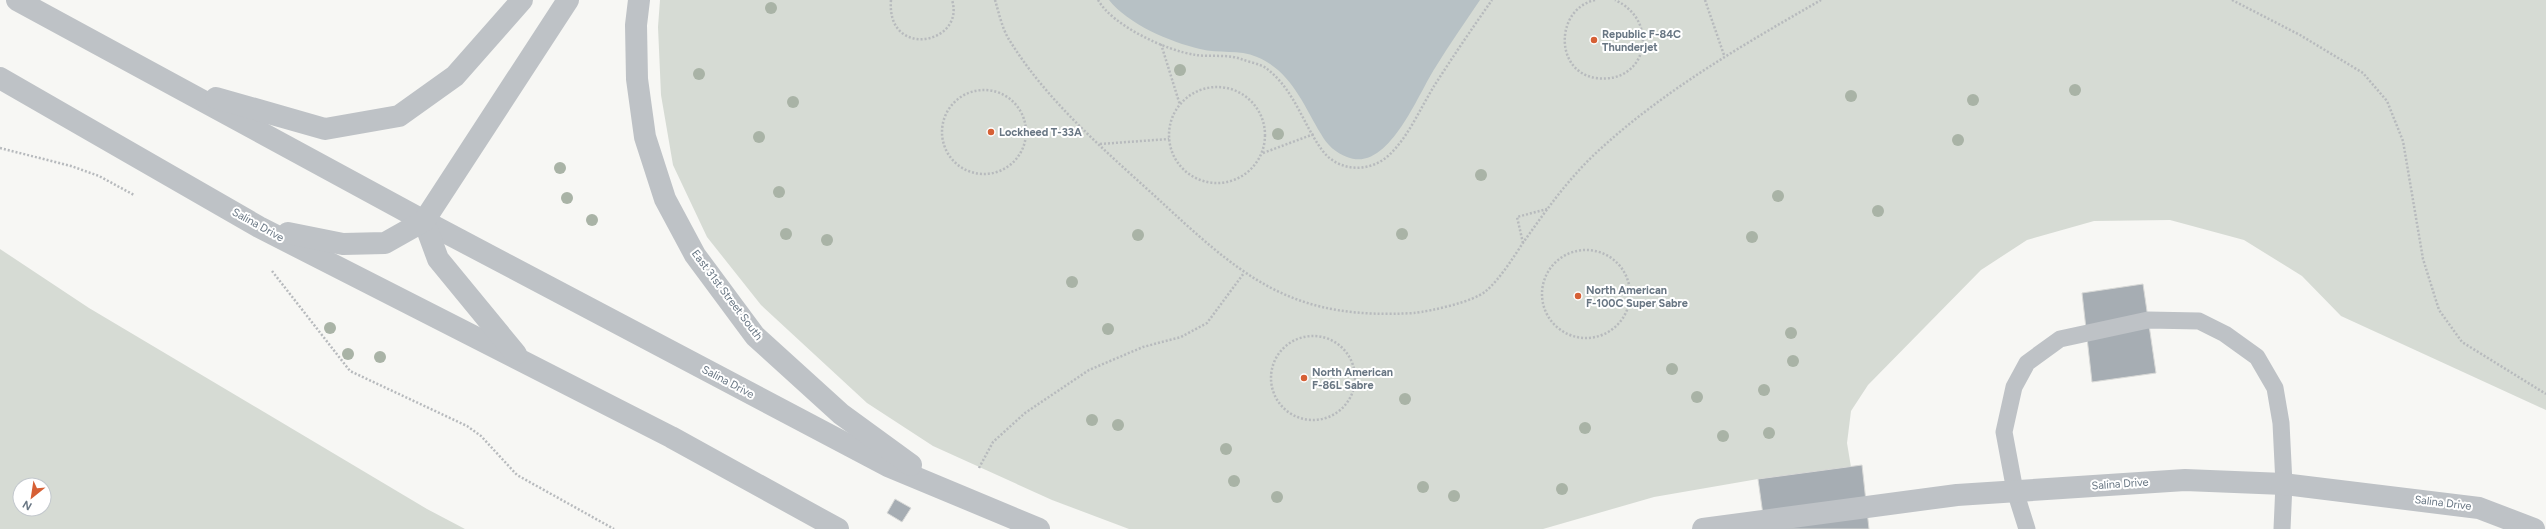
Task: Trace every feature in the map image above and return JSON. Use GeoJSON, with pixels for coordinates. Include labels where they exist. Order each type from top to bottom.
{"type":"FeatureCollection","features":[{"type":"Feature","properties":{"kind":"street","name":"Salina Drive"},"geometry":{"type":"LineString","coordinates":[[17,0],[424,221],[888,466],[1039,529]]}},
{"type":"Feature","properties":{"kind":"street","name":"Salina Drive"},"geometry":{"type":"LineString","coordinates":[[177,87],[325,129],[399,116],[455,76],[522,0]]}},
{"type":"Feature","properties":{"kind":"street"},"geometry":{"type":"LineString","coordinates":[[259,226],[343,244],[385,243],[424,221],[568,0]]}},
{"type":"Feature","properties":{"kind":"street","name":"East 31st Street South"},"geometry":{"type":"LineString","coordinates":[[639,0],[636,25],[637,79],[645,137],[665,199],[695,255],[756,336],[841,414],[954,494]]}},
{"type":"Feature","properties":{"kind":"street","name":"Salina Drive"},"geometry":{"type":"LineString","coordinates":[[0,78],[259,226],[671,437],[838,529]]}},
{"type":"Feature","properties":{"kind":"street","name":"Salina Drive"},"geometry":{"type":"LineString","coordinates":[[424,221],[438,259],[521,361]]}},
{"type":"Feature","properties":{"kind":"street","name":"Salina Drive"},"geometry":{"type":"LineString","coordinates":[[1703,529],[1957,495],[2185,480],[2284,484],[2479,508],[2534,529]]}},
{"type":"Feature","properties":{"kind":"lane"},"geometry":{"type":"LineString","coordinates":[[2027,529],[2015,491],[2004,432],[2014,387],[2027,363],[2060,338],[2148,320],[2199,321],[2225,334],[2257,358],[2275,388],[2281,423],[2284,484],[2282,529]]}},
{"type":"Feature","properties":{"kind":"path"},"geometry":{"type":"LineString","coordinates":[[891,0],[893,21],[899,30],[917,40],[932,38],[944,30],[950,23],[953,13],[952,0]]}},
{"type":"Feature","properties":{"kind":"path"},"geometry":{"type":"LineString","coordinates":[[995,0],[1008,39],[1051,95],[1099,144],[1196,234],[1244,273],[1276,292],[1312,306],[1379,315],[1434,311],[1485,293],[1523,243],[1557,194],[1597,152],[1660,101],[1724,55],[1821,0]]}},
{"type":"Feature","properties":{"kind":"path"},"geometry":{"type":"LineString","coordinates":[[1098,0],[1103,8],[1132,30],[1161,44],[1195,55],[1238,58],[1266,68],[1298,106],[1322,151],[1335,162],[1355,169],[1374,166],[1389,156],[1401,141],[1436,83],[1492,0]]}},
{"type":"Feature","properties":{"kind":"path"},"geometry":{"type":"LineString","coordinates":[[1595,0],[1578,7],[1570,17],[1565,29],[1564,41],[1566,53],[1582,72],[1595,78],[1609,78],[1622,74],[1633,66],[1641,54],[1644,40],[1642,27],[1636,14],[1625,5],[1615,0]]}},
{"type":"Feature","properties":{"kind":"path"},"geometry":{"type":"LineString","coordinates":[[1705,0],[1724,55]]}},
{"type":"Feature","properties":{"kind":"path"},"geometry":{"type":"LineString","coordinates":[[2232,0],[2300,35],[2363,73],[2387,101],[2403,141],[2423,259],[2439,310],[2462,342],[2546,394]]}},
{"type":"Feature","properties":{"kind":"path"},"geometry":{"type":"LineString","coordinates":[[1161,44],[1180,105]]}},
{"type":"Feature","properties":{"kind":"path"},"geometry":{"type":"LineString","coordinates":[[1213,87],[1228,88],[1243,94],[1255,105],[1264,120],[1266,136],[1263,153],[1254,168],[1240,178],[1225,183],[1207,182],[1192,176],[1180,166],[1172,154],[1169,139],[1170,123],[1180,105],[1186,98],[1199,90],[1213,87]]}},
{"type":"Feature","properties":{"kind":"path"},"geometry":{"type":"LineString","coordinates":[[974,90],[989,90],[1003,94],[1022,112],[1026,131],[1022,150],[1014,161],[1004,169],[992,173],[978,174],[966,170],[954,161],[945,149],[942,135],[944,120],[950,106],[961,97],[974,90]]}},
{"type":"Feature","properties":{"kind":"path"},"geometry":{"type":"LineString","coordinates":[[1263,153],[1314,134]]}},
{"type":"Feature","properties":{"kind":"path"},"geometry":{"type":"LineString","coordinates":[[1099,144],[1169,139]]}},
{"type":"Feature","properties":{"kind":"path"},"geometry":{"type":"LineString","coordinates":[[0,148],[71,166],[99,176],[141,199]]}},
{"type":"Feature","properties":{"kind":"path"},"geometry":{"type":"LineString","coordinates":[[1523,243],[1517,217],[1547,209]]}},
{"type":"Feature","properties":{"kind":"path"},"geometry":{"type":"LineString","coordinates":[[1592,250],[1606,255],[1617,264],[1625,275],[1629,288],[1629,302],[1624,315],[1616,326],[1605,334],[1585,338],[1565,333],[1553,324],[1545,311],[1541,296],[1543,281],[1550,267],[1562,257],[1576,251],[1592,250]]}},
{"type":"Feature","properties":{"kind":"path"},"geometry":{"type":"LineString","coordinates":[[268,266],[350,371],[467,426],[481,436],[517,475],[614,529]]}},
{"type":"Feature","properties":{"kind":"path"},"geometry":{"type":"LineString","coordinates":[[954,494],[993,442],[1025,413],[1089,370],[1143,347],[1181,337],[1207,322],[1244,273]]}},
{"type":"Feature","properties":{"kind":"path"},"geometry":{"type":"LineString","coordinates":[[1318,336],[1332,340],[1343,348],[1350,359],[1355,371],[1355,384],[1351,397],[1344,408],[1333,416],[1320,420],[1307,420],[1294,416],[1283,408],[1275,395],[1271,381],[1272,367],[1279,354],[1290,343],[1303,338],[1318,336]]}},
{"type":"Feature","properties":{"kind":"shaded area"},"geometry":{"type":"Polygon","coordinates":[[[660,0],[2546,0],[2546,410],[2341,316],[2302,276],[2244,240],[2170,220],[2094,221],[2027,240],[1981,270],[1868,385],[1851,411],[1847,443],[1851,467],[1758,479],[1654,497],[1543,529],[1129,529],[1052,500],[933,446],[867,403],[761,305],[707,237],[673,165],[661,95],[658,27],[660,0]]]}},
{"type":"Feature","properties":{"kind":"shaded area"},"geometry":{"type":"Polygon","coordinates":[[[1109,0],[1480,0],[1440,59],[1400,129],[1376,154],[1362,159],[1347,157],[1329,145],[1323,138],[1295,90],[1279,71],[1269,63],[1257,57],[1243,53],[1200,49],[1163,37],[1127,17],[1109,0]]]}},
{"type":"Feature","properties":{"kind":"shaded area"},"geometry":{"type":"Polygon","coordinates":[[[0,249],[89,308],[427,509],[465,529],[0,529],[0,249]]]}},
{"type":"Feature","properties":{"kind":"building"},"geometry":{"type":"Polygon","coordinates":[[[2143,284],[2156,373],[2092,382],[2082,293],[2143,284]]]}},
{"type":"Feature","properties":{"kind":"building"},"geometry":{"type":"Polygon","coordinates":[[[1862,465],[1869,529],[1765,529],[1758,479],[1862,465]]]}},
{"type":"Feature","properties":{"kind":"building"},"geometry":{"type":"Polygon","coordinates":[[[895,499],[911,508],[902,522],[887,513],[895,499]]]}},
{"type":"Feature","properties":{"kind":"place","name":"Republic F-84C Thunderjet"},"geometry":{"type":"Point","coordinates":[1594,40]}},
{"type":"Feature","properties":{"kind":"place","name":"Lockheed T-33A"},"geometry":{"type":"Point","coordinates":[991,132]}},
{"type":"Feature","properties":{"kind":"place","name":"North American F-100C Super Sabre"},"geometry":{"type":"Point","coordinates":[1578,296]}},
{"type":"Feature","properties":{"kind":"place","name":"North American F-86L Sabre"},"geometry":{"type":"Point","coordinates":[1304,378]}}]}
